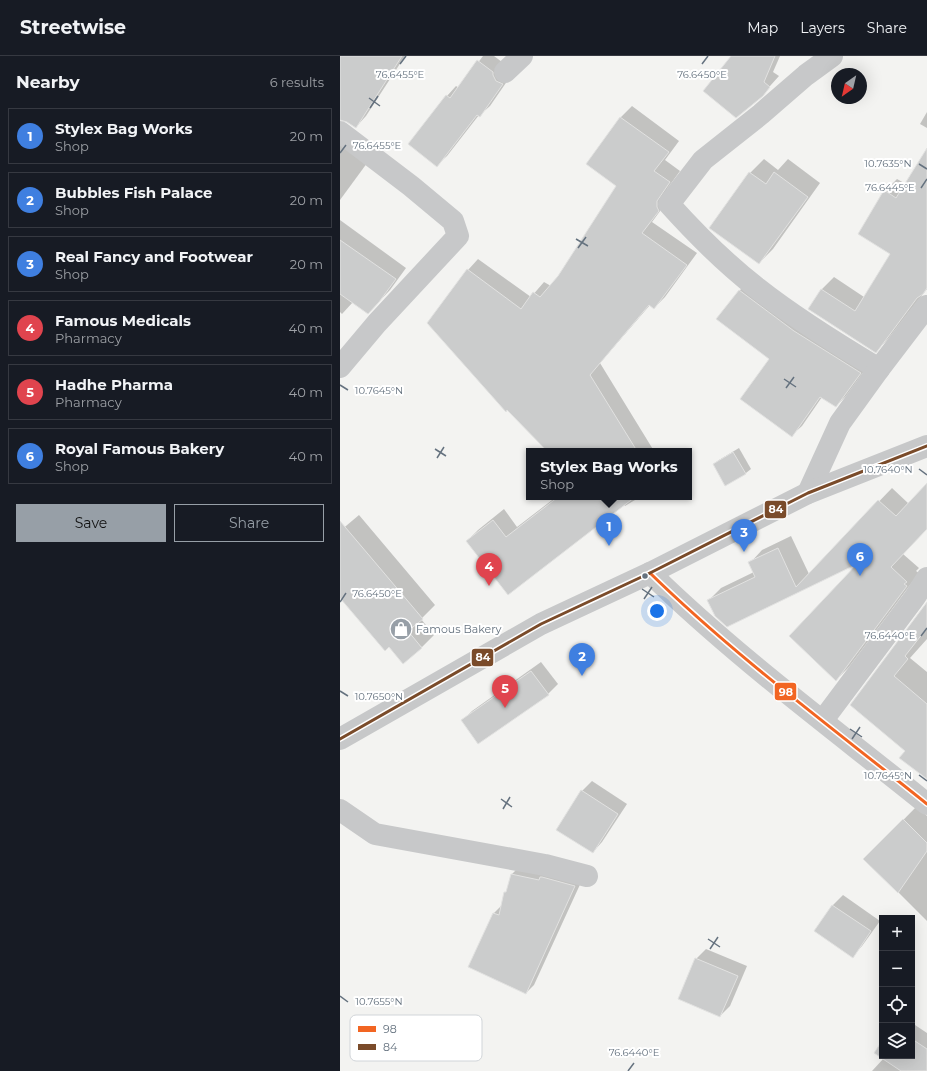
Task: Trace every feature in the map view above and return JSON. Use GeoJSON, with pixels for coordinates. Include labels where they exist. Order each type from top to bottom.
{"type":"FeatureCollection","features":[{"type":"Feature","properties":{"kind":"street"},"geometry":{"type":"LineString","coordinates":[[506,72],[522,56]]}},
{"type":"Feature","properties":{"kind":"street"},"geometry":{"type":"LineString","coordinates":[[832,56],[806,75],[704,160],[668,204],[700,238],[756,288],[833,342],[879,369]]}},
{"type":"Feature","properties":{"kind":"street"},"geometry":{"type":"LineString","coordinates":[[340,132],[411,186],[453,221],[458,236],[377,323],[340,367]]}},
{"type":"Feature","properties":{"kind":"street"},"geometry":{"type":"LineString","coordinates":[[808,493],[840,423],[927,306]]}},
{"type":"Feature","properties":{"kind":"street"},"geometry":{"type":"LineString","coordinates":[[340,739],[541,624],[650,573],[808,493],[927,446]]}},
{"type":"Feature","properties":{"kind":"street"},"geometry":{"type":"LineString","coordinates":[[650,573],[677,599],[760,670],[927,804]]}},
{"type":"Feature","properties":{"kind":"street"},"geometry":{"type":"LineString","coordinates":[[823,720],[915,597],[927,578]]}},
{"type":"Feature","properties":{"kind":"street"},"geometry":{"type":"LineString","coordinates":[[340,810],[375,834],[545,865],[587,876]]}},
{"type":"Feature","properties":{"kind":"building"},"geometry":{"type":"Polygon","coordinates":[[[340,56],[402,56],[356,128],[347,122],[340,120],[340,56]]]}},
{"type":"Feature","properties":{"kind":"building"},"geometry":{"type":"Polygon","coordinates":[[[731,56],[775,56],[764,82],[770,87],[763,96],[736,118],[703,91],[731,56]]]}},
{"type":"Feature","properties":{"kind":"building"},"geometry":{"type":"Polygon","coordinates":[[[477,60],[493,72],[496,81],[503,84],[480,117],[477,115],[437,167],[408,144],[446,95],[450,98],[477,60]]]}},
{"type":"Feature","properties":{"kind":"building"},"geometry":{"type":"Polygon","coordinates":[[[620,117],[669,152],[654,171],[670,182],[657,201],[659,211],[642,233],[687,265],[654,309],[649,305],[590,375],[635,448],[544,448],[507,410],[506,412],[427,323],[467,269],[521,309],[533,292],[540,297],[558,276],[616,186],[586,164],[620,117]]]}},
{"type":"Feature","properties":{"kind":"building"},"geometry":{"type":"Polygon","coordinates":[[[927,148],[927,288],[923,294],[917,298],[876,353],[808,309],[821,289],[855,311],[890,254],[858,234],[884,190],[896,198],[927,148]]]}},
{"type":"Feature","properties":{"kind":"building"},"geometry":{"type":"Polygon","coordinates":[[[749,172],[766,184],[774,172],[808,197],[759,264],[709,228],[749,172]]]}},
{"type":"Feature","properties":{"kind":"building"},"geometry":{"type":"Polygon","coordinates":[[[340,240],[396,279],[368,314],[340,294],[340,240]]]}},
{"type":"Feature","properties":{"kind":"building"},"geometry":{"type":"Polygon","coordinates":[[[739,290],[794,331],[861,373],[836,407],[820,397],[792,437],[740,399],[769,359],[716,319],[739,290]]]}},
{"type":"Feature","properties":{"kind":"building"},"geometry":{"type":"Polygon","coordinates":[[[733,452],[746,474],[725,486],[713,464],[733,452]]]}},
{"type":"Feature","properties":{"kind":"building"},"geometry":{"type":"Polygon","coordinates":[[[927,483],[927,529],[891,567],[907,582],[904,584],[907,586],[836,681],[789,636],[857,564],[727,627],[715,616],[707,600],[755,577],[748,562],[778,548],[796,587],[878,500],[896,516],[927,483]]]}},
{"type":"Feature","properties":{"kind":"building"},"geometry":{"type":"Polygon","coordinates":[[[554,500],[631,500],[508,595],[466,541],[493,520],[506,537],[554,500]]]}},
{"type":"Feature","properties":{"kind":"building"},"geometry":{"type":"Polygon","coordinates":[[[340,521],[423,619],[408,631],[422,648],[403,664],[389,647],[385,651],[340,598],[340,521]]]}},
{"type":"Feature","properties":{"kind":"building"},"geometry":{"type":"Polygon","coordinates":[[[927,602],[927,628],[905,656],[908,659],[894,676],[927,704],[927,779],[899,758],[905,751],[850,705],[927,602]]]}},
{"type":"Feature","properties":{"kind":"building"},"geometry":{"type":"Polygon","coordinates":[[[531,671],[549,695],[478,744],[461,720],[531,671]]]}},
{"type":"Feature","properties":{"kind":"building"},"geometry":{"type":"Polygon","coordinates":[[[581,790],[618,814],[593,853],[556,830],[581,790]]]}},
{"type":"Feature","properties":{"kind":"building"},"geometry":{"type":"Polygon","coordinates":[[[903,819],[927,843],[927,851],[898,893],[863,859],[903,819]]]}},
{"type":"Feature","properties":{"kind":"building"},"geometry":{"type":"Polygon","coordinates":[[[511,874],[539,880],[540,877],[542,877],[575,886],[526,994],[468,967],[493,913],[499,915],[504,892],[506,892],[511,874]]]}},
{"type":"Feature","properties":{"kind":"building"},"geometry":{"type":"Polygon","coordinates":[[[832,905],[871,931],[853,958],[814,931],[832,905]]]}},
{"type":"Feature","properties":{"kind":"building"},"geometry":{"type":"Polygon","coordinates":[[[695,958],[738,976],[720,1017],[678,999],[695,958]]]}},
{"type":"Feature","properties":{"kind":"building"},"geometry":{"type":"Polygon","coordinates":[[[915,1041],[927,1049],[927,1071],[901,1071],[883,1059],[915,1059],[915,1041]]]}},
{"type":"Feature","properties":{"kind":"building"},"geometry":{"type":"Polygon","coordinates":[[[879,1046],[879,1056],[874,1053],[879,1046]]]}},
{"type":"Feature","properties":{"kind":"transit line","name":"84"},"geometry":{"type":"LineString","coordinates":[[340,739],[541,624],[650,573],[808,493],[927,446]]}},
{"type":"Feature","properties":{"kind":"transit line","name":"98"},"geometry":{"type":"LineString","coordinates":[[650,573],[716,634],[927,804]]}},
{"type":"Feature","properties":{"kind":"place","name":"Stylex Bag Works"},"geometry":{"type":"Point","coordinates":[609,546]}},
{"type":"Feature","properties":{"kind":"place","name":"Real Fancy and Footwear"},"geometry":{"type":"Point","coordinates":[744,552]}},
{"type":"Feature","properties":{"kind":"place","name":"Royal Famous Bakery"},"geometry":{"type":"Point","coordinates":[860,576]}},
{"type":"Feature","properties":{"kind":"place","name":"Famous Medicals"},"geometry":{"type":"Point","coordinates":[489,586]}},
{"type":"Feature","properties":{"kind":"place","name":"Famous Bakery"},"geometry":{"type":"Point","coordinates":[401,629]}},
{"type":"Feature","properties":{"kind":"place","name":"Bubbles Fish Palace"},"geometry":{"type":"Point","coordinates":[582,676]}},
{"type":"Feature","properties":{"kind":"place","name":"Hadhe Pharma"},"geometry":{"type":"Point","coordinates":[505,708]}}]}
